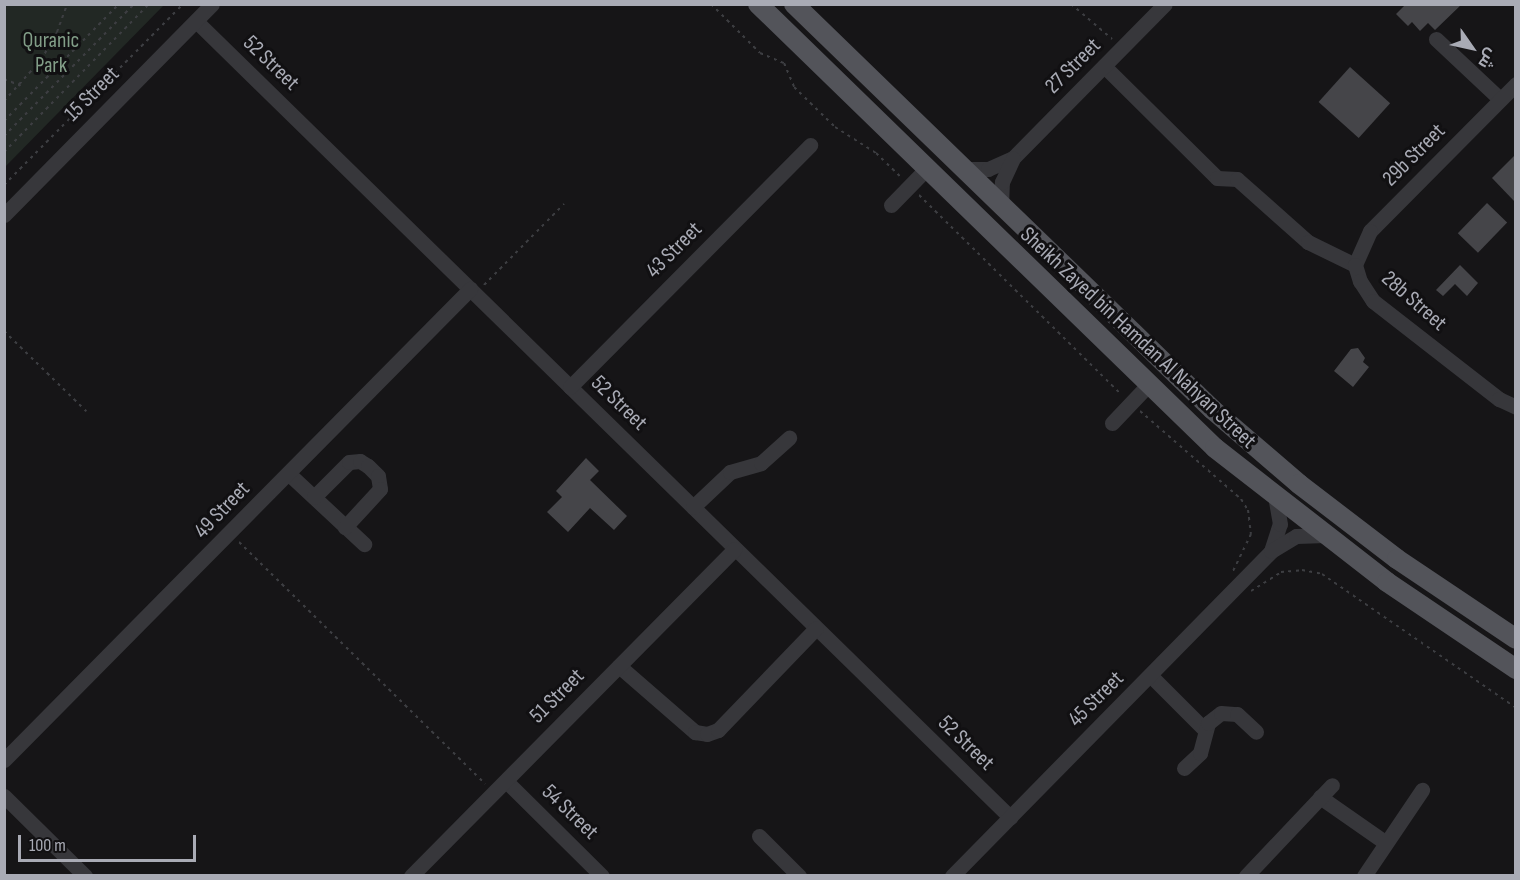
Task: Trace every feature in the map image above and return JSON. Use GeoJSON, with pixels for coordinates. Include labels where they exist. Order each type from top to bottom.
{"type":"FeatureCollection","features":[{"type":"Feature","properties":{"kind":"main road","name":"Sheikh Zayed bin Hamdan Al Nahyan Street"},"geometry":{"type":"LineString","coordinates":[[758,4],[1215,448],[1386,582],[1515,669]]}},
{"type":"Feature","properties":{"kind":"main road","name":"Sheikh Zayed bin Hamdan Al Nahyan Street"},"geometry":{"type":"LineString","coordinates":[[794,4],[1001,208],[1213,410],[1299,484],[1396,559],[1515,639]]}},
{"type":"Feature","properties":{"kind":"main road"},"geometry":{"type":"LineString","coordinates":[[1127,364],[1154,380],[1194,415],[1206,416],[1213,410]]}},
{"type":"Feature","properties":{"kind":"main road"},"geometry":{"type":"LineString","coordinates":[[1215,448],[1219,441],[1230,439],[1299,484]]}},
{"type":"Feature","properties":{"kind":"street","name":"15 Street"},"geometry":{"type":"LineString","coordinates":[[4,215],[212,4]]}},
{"type":"Feature","properties":{"kind":"street","name":"27 Street"},"geometry":{"type":"LineString","coordinates":[[962,169],[988,169],[1012,158],[1165,4]]}},
{"type":"Feature","properties":{"kind":"street","name":"52 Street"},"geometry":{"type":"LineString","coordinates":[[196,21],[1010,817]]}},
{"type":"Feature","properties":{"kind":"street"},"geometry":{"type":"LineString","coordinates":[[1436,39],[1500,99]]}},
{"type":"Feature","properties":{"kind":"street","name":"28b Street"},"geometry":{"type":"LineString","coordinates":[[1104,66],[1217,178],[1237,179],[1313,246],[1355,265],[1364,289],[1374,301],[1499,399],[1515,407]]}},
{"type":"Feature","properties":{"kind":"street","name":"29b Street"},"geometry":{"type":"LineString","coordinates":[[1355,265],[1370,231],[1515,84]]}},
{"type":"Feature","properties":{"kind":"street","name":"43 Street"},"geometry":{"type":"LineString","coordinates":[[570,387],[810,145]]}},
{"type":"Feature","properties":{"kind":"street","name":"27 Street"},"geometry":{"type":"LineString","coordinates":[[1001,208],[1002,182],[1012,158]]}},
{"type":"Feature","properties":{"kind":"street"},"geometry":{"type":"LineString","coordinates":[[891,205],[926,169]]}},
{"type":"Feature","properties":{"kind":"street","name":"49 Street"},"geometry":{"type":"LineString","coordinates":[[4,760],[472,291]]}},
{"type":"Feature","properties":{"kind":"street"},"geometry":{"type":"LineString","coordinates":[[1112,423],[1148,385]]}},
{"type":"Feature","properties":{"kind":"street"},"geometry":{"type":"LineString","coordinates":[[693,507],[730,472],[761,463],[789,438]]}},
{"type":"Feature","properties":{"kind":"street"},"geometry":{"type":"LineString","coordinates":[[314,497],[349,462],[360,461],[368,466],[380,480],[380,489],[345,526]]}},
{"type":"Feature","properties":{"kind":"street"},"geometry":{"type":"LineString","coordinates":[[289,474],[364,544]]}},
{"type":"Feature","properties":{"kind":"street","name":"45 Street"},"geometry":{"type":"LineString","coordinates":[[1271,551],[1280,524],[1275,495]]}},
{"type":"Feature","properties":{"kind":"street","name":"45 Street"},"geometry":{"type":"LineString","coordinates":[[952,876],[1151,676],[1271,551],[1296,536],[1326,535]]}},
{"type":"Feature","properties":{"kind":"street","name":"51 Street"},"geometry":{"type":"LineString","coordinates":[[411,876],[735,549]]}},
{"type":"Feature","properties":{"kind":"street"},"geometry":{"type":"LineString","coordinates":[[619,666],[695,732],[707,734],[718,730],[816,628]]}},
{"type":"Feature","properties":{"kind":"street"},"geometry":{"type":"LineString","coordinates":[[1151,676],[1204,730]]}},
{"type":"Feature","properties":{"kind":"street"},"geometry":{"type":"LineString","coordinates":[[1184,768],[1200,753],[1204,730],[1214,717],[1229,712],[1244,718],[1256,732]]}},
{"type":"Feature","properties":{"kind":"street","name":"54 Street"},"geometry":{"type":"LineString","coordinates":[[506,780],[602,876]]}},
{"type":"Feature","properties":{"kind":"street"},"geometry":{"type":"LineString","coordinates":[[1246,876],[1332,785]]}},
{"type":"Feature","properties":{"kind":"street"},"geometry":{"type":"LineString","coordinates":[[1364,876],[1422,790]]}},
{"type":"Feature","properties":{"kind":"street"},"geometry":{"type":"LineString","coordinates":[[4,796],[85,876]]}},
{"type":"Feature","properties":{"kind":"street"},"geometry":{"type":"LineString","coordinates":[[1320,797],[1386,843]]}},
{"type":"Feature","properties":{"kind":"street"},"geometry":{"type":"LineString","coordinates":[[759,836],[799,876]]}},
{"type":"Feature","properties":{"kind":"path"},"geometry":{"type":"LineString","coordinates":[[4,101],[21,86],[50,47],[67,4]]}},
{"type":"Feature","properties":{"kind":"path"},"geometry":{"type":"LineString","coordinates":[[4,121],[119,4]]}},
{"type":"Feature","properties":{"kind":"path"},"geometry":{"type":"LineString","coordinates":[[4,136],[134,4]]}},
{"type":"Feature","properties":{"kind":"path"},"geometry":{"type":"LineString","coordinates":[[4,152],[149,4]]}},
{"type":"Feature","properties":{"kind":"path"},"geometry":{"type":"LineString","coordinates":[[4,185],[183,4]]}},
{"type":"Feature","properties":{"kind":"path"},"geometry":{"type":"LineString","coordinates":[[711,4],[760,53],[784,63],[794,87],[835,127],[876,153],[1131,403],[1237,495],[1248,510],[1251,534],[1233,572],[1239,584],[1249,591],[1292,570],[1322,574],[1515,708]]}},
{"type":"Feature","properties":{"kind":"path"},"geometry":{"type":"LineString","coordinates":[[1071,4],[1101,32],[1126,44]]}},
{"type":"Feature","properties":{"kind":"path"},"geometry":{"type":"LineString","coordinates":[[4,79],[21,86]]}},
{"type":"Feature","properties":{"kind":"path"},"geometry":{"type":"LineString","coordinates":[[472,291],[564,204]]}},
{"type":"Feature","properties":{"kind":"path"},"geometry":{"type":"LineString","coordinates":[[4,331],[86,411]]}},
{"type":"Feature","properties":{"kind":"path"},"geometry":{"type":"LineString","coordinates":[[231,534],[494,792]]}},
{"type":"Feature","properties":{"kind":"green space","name":"Quranic Park"},"geometry":{"type":"Polygon","coordinates":[[[4,5],[164,5],[5,167],[4,5]]]}},
{"type":"Feature","properties":{"kind":"building"},"geometry":{"type":"Polygon","coordinates":[[[1406,4],[1462,4],[1435,30],[1428,23],[1420,31],[1412,22],[1408,26],[1396,14],[1406,4]]]}},
{"type":"Feature","properties":{"kind":"building"},"geometry":{"type":"Polygon","coordinates":[[[1350,67],[1390,103],[1359,138],[1319,102],[1350,67]]]}},
{"type":"Feature","properties":{"kind":"building"},"geometry":{"type":"Polygon","coordinates":[[[1515,155],[1515,202],[1492,178],[1515,155]]]}},
{"type":"Feature","properties":{"kind":"building"},"geometry":{"type":"Polygon","coordinates":[[[1487,203],[1507,222],[1478,253],[1458,233],[1487,203]]]}},
{"type":"Feature","properties":{"kind":"building"},"geometry":{"type":"Polygon","coordinates":[[[1460,265],[1478,283],[1467,296],[1455,284],[1443,296],[1436,290],[1460,265]]]}},
{"type":"Feature","properties":{"kind":"building"},"geometry":{"type":"Polygon","coordinates":[[[1358,348],[1365,358],[1363,362],[1369,367],[1353,387],[1334,371],[1351,349],[1358,348]]]}},
{"type":"Feature","properties":{"kind":"building"},"geometry":{"type":"Polygon","coordinates":[[[586,458],[599,471],[590,480],[627,516],[614,530],[590,508],[568,532],[547,512],[562,497],[556,491],[586,458]]]}}]}
